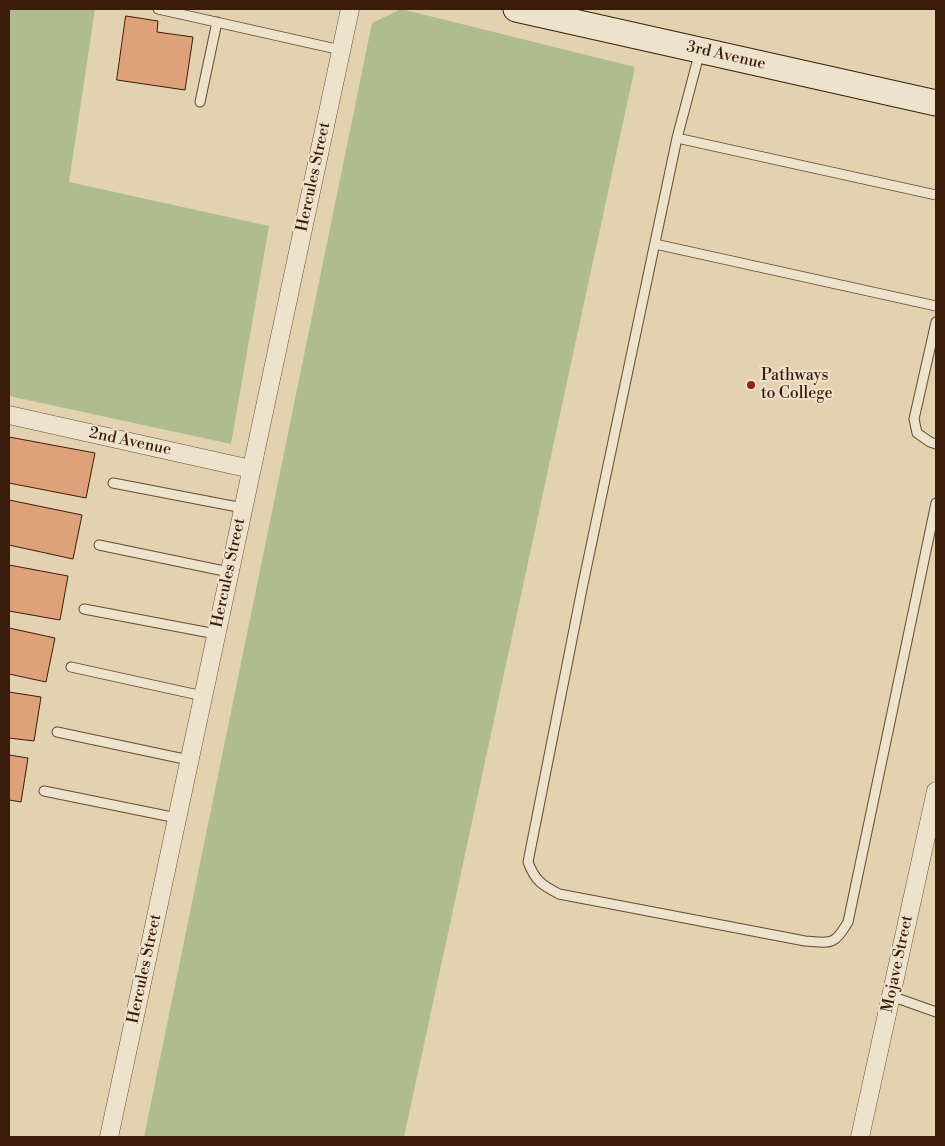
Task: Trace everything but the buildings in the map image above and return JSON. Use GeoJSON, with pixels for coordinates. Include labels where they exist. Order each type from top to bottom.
{"type":"FeatureCollection","features":[{"type":"Feature","properties":{"kind":"street","name":"Hercules Street"},"geometry":{"type":"LineString","coordinates":[[109,1137],[350,9]]}},
{"type":"Feature","properties":{"kind":"street","name":"3rd Avenue"},"geometry":{"type":"LineString","coordinates":[[516,9],[936,103]]}},
{"type":"Feature","properties":{"kind":"street","name":"2nd Avenue"},"geometry":{"type":"LineString","coordinates":[[9,416],[251,469]]}},
{"type":"Feature","properties":{"kind":"street","name":"Mojave Street"},"geometry":{"type":"LineString","coordinates":[[860,1137],[936,791]]}},
{"type":"Feature","properties":{"kind":"lane"},"geometry":{"type":"LineString","coordinates":[[158,9],[341,50]]}},
{"type":"Feature","properties":{"kind":"lane"},"geometry":{"type":"LineString","coordinates":[[200,102],[217,22]]}},
{"type":"Feature","properties":{"kind":"lane"},"geometry":{"type":"LineString","coordinates":[[700,50],[677,138],[583,584],[528,862],[533,876],[543,885],[559,894],[805,942],[828,943],[839,937],[848,922],[936,503]]}},
{"type":"Feature","properties":{"kind":"lane"},"geometry":{"type":"LineString","coordinates":[[677,138],[936,195]]}},
{"type":"Feature","properties":{"kind":"lane"},"geometry":{"type":"LineString","coordinates":[[655,244],[936,306]]}},
{"type":"Feature","properties":{"kind":"lane"},"geometry":{"type":"LineString","coordinates":[[936,322],[914,419],[917,433],[936,444]]}},
{"type":"Feature","properties":{"kind":"lane"},"geometry":{"type":"LineString","coordinates":[[112,483],[243,508]]}},
{"type":"Feature","properties":{"kind":"lane"},"geometry":{"type":"LineString","coordinates":[[99,546],[229,572]]}},
{"type":"Feature","properties":{"kind":"lane"},"geometry":{"type":"LineString","coordinates":[[84,608],[216,634]]}},
{"type":"Feature","properties":{"kind":"lane"},"geometry":{"type":"LineString","coordinates":[[71,667],[203,696]]}},
{"type":"Feature","properties":{"kind":"lane"},"geometry":{"type":"LineString","coordinates":[[57,732],[189,760]]}},
{"type":"Feature","properties":{"kind":"lane"},"geometry":{"type":"LineString","coordinates":[[44,791],[177,818]]}},
{"type":"Feature","properties":{"kind":"lane"},"geometry":{"type":"LineString","coordinates":[[891,996],[936,1012]]}},
{"type":"Feature","properties":{"kind":"green space"},"geometry":{"type":"Polygon","coordinates":[[[9,9],[95,9],[69,182],[269,226],[231,444],[9,396],[9,9]]]}},
{"type":"Feature","properties":{"kind":"green space"},"geometry":{"type":"Polygon","coordinates":[[[401,9],[635,67],[404,1137],[144,1137],[372,23],[401,9]]]}},
{"type":"Feature","properties":{"kind":"place","name":"Pathways to College"},"geometry":{"type":"Point","coordinates":[751,385]}}]}
